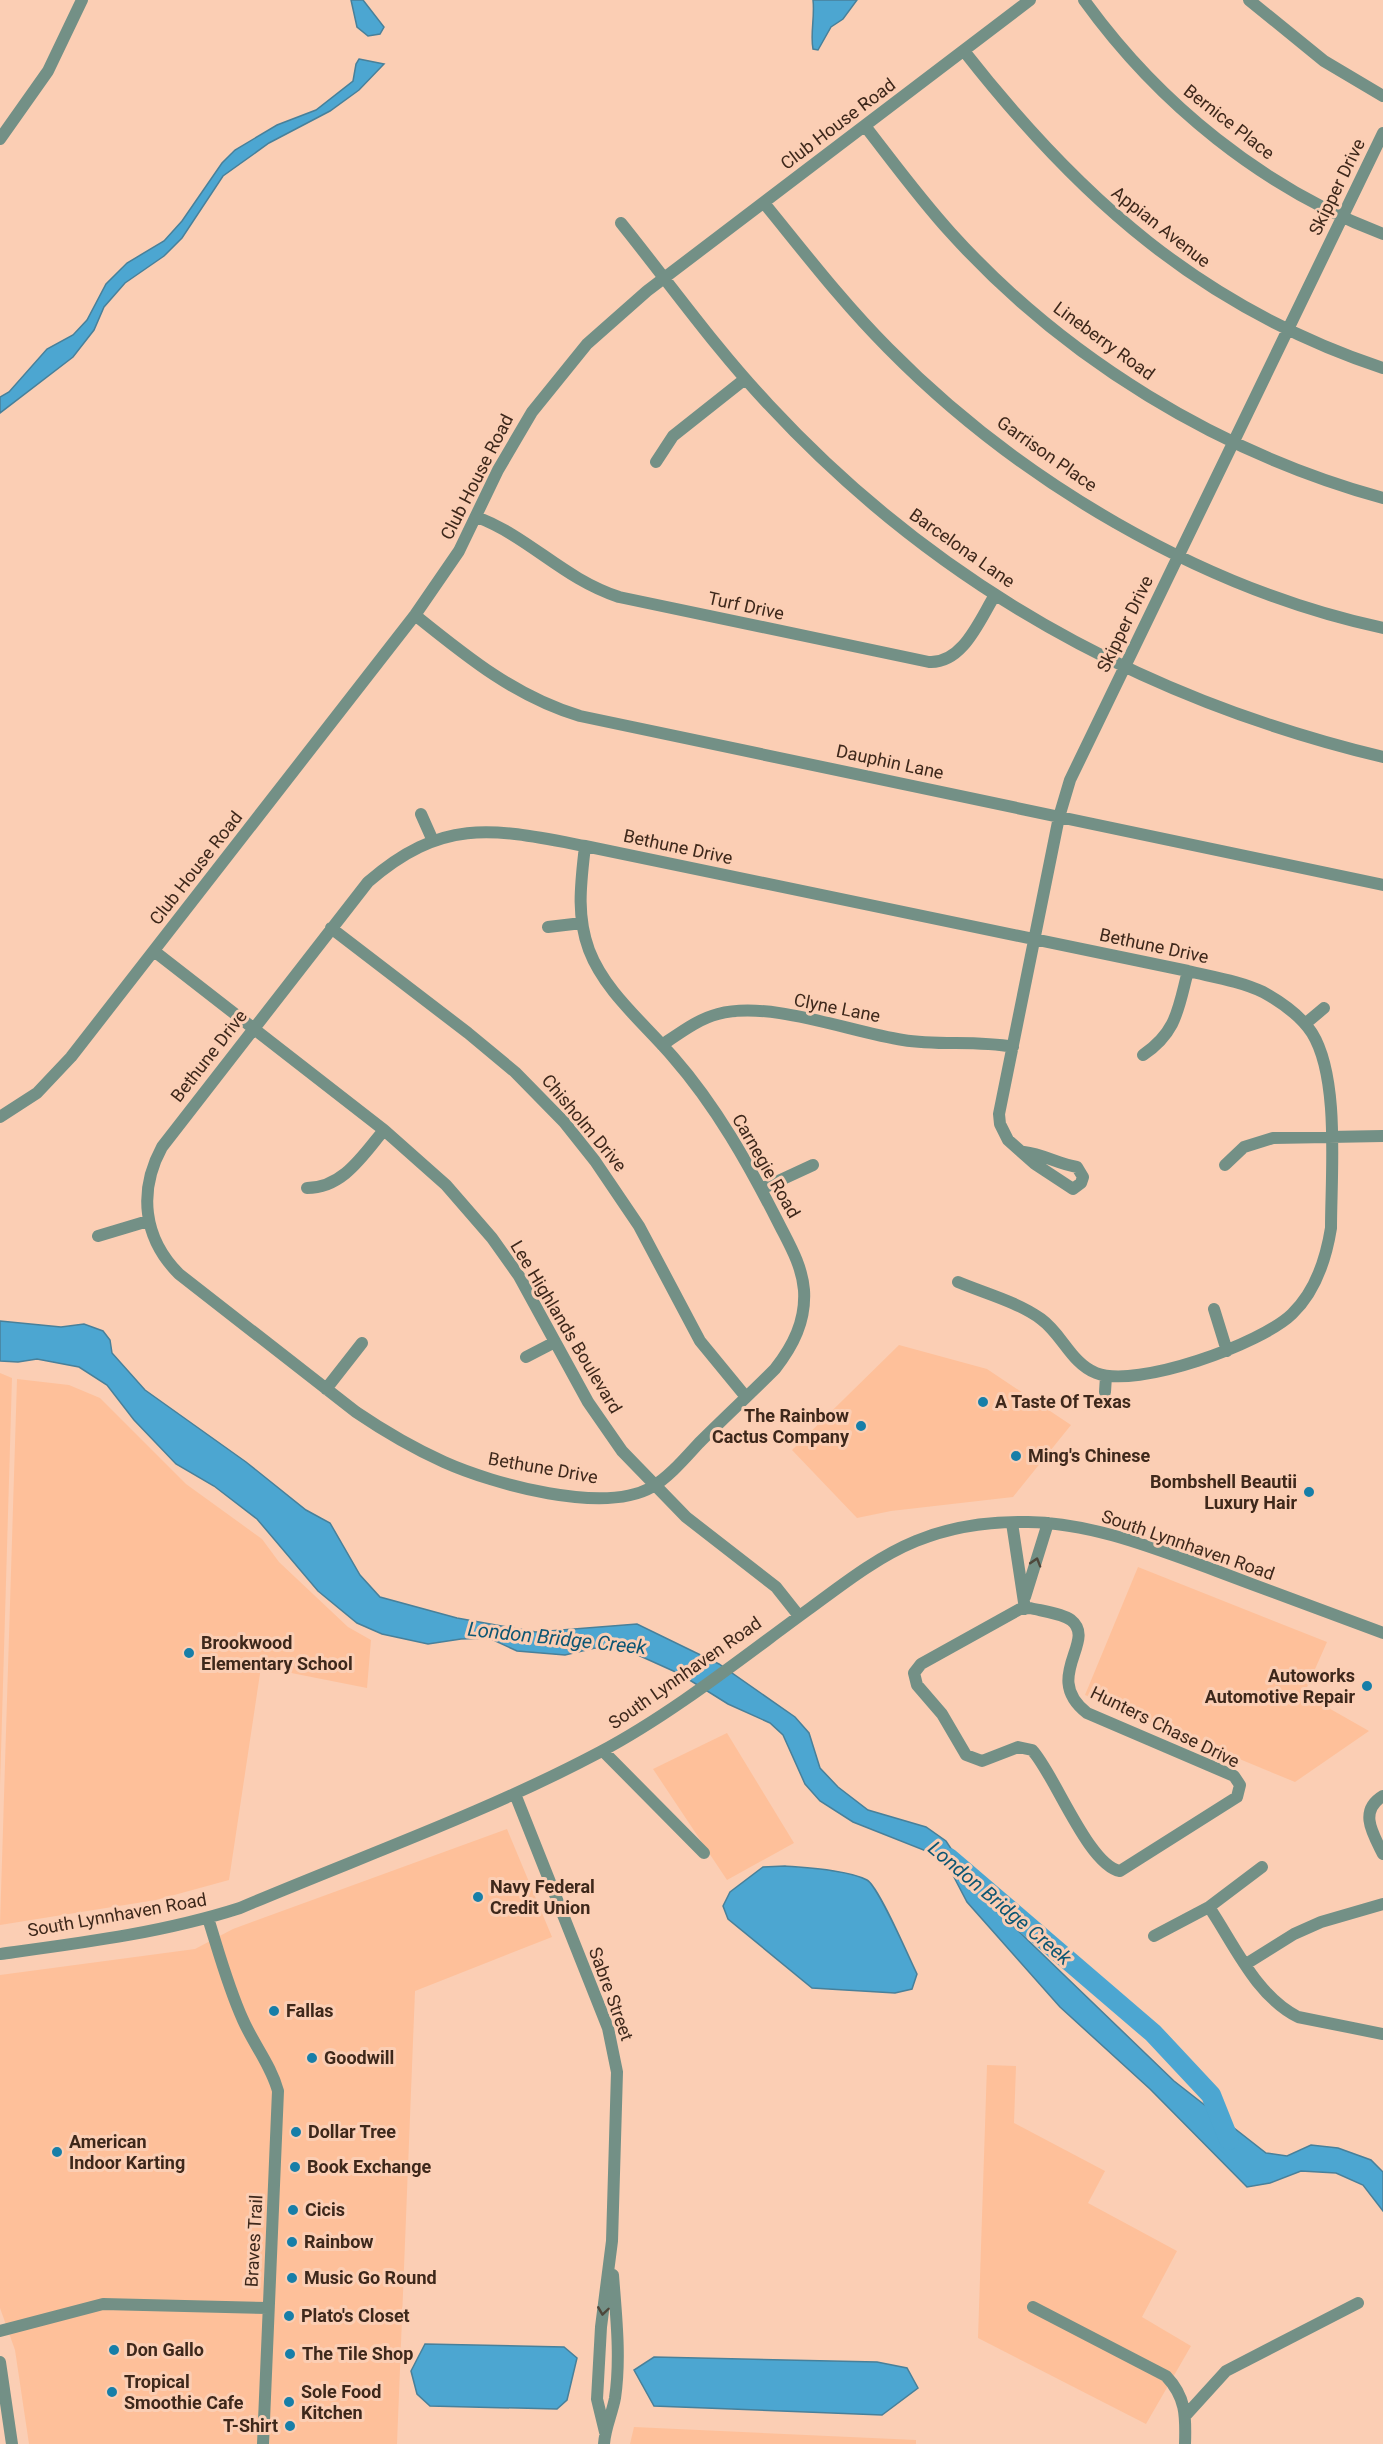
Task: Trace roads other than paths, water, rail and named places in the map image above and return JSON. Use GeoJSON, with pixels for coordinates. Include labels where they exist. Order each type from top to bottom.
{"type":"FeatureCollection","features":[{"type":"Feature","properties":{"kind":"street"},"geometry":{"type":"LineString","coordinates":[[0,139],[48,71],[82,0]]}},
{"type":"Feature","properties":{"kind":"street","name":"Club House Road"},"geometry":{"type":"LineString","coordinates":[[0,1117],[37,1093],[71,1058],[415,615],[448,570],[477,518],[514,440],[564,369],[606,325],[665,277],[1030,0]]}},
{"type":"Feature","properties":{"kind":"street","name":"Bernice Place"},"geometry":{"type":"LineString","coordinates":[[1084,0],[1134,63],[1195,121],[1271,178],[1342,216],[1383,234]]}},
{"type":"Feature","properties":{"kind":"street"},"geometry":{"type":"LineString","coordinates":[[1249,0],[1324,61],[1383,96]]}},
{"type":"Feature","properties":{"kind":"street","name":"Appian Avenue"},"geometry":{"type":"LineString","coordinates":[[964,51],[1038,141],[1110,212],[1185,271],[1288,330],[1383,368]]}},
{"type":"Feature","properties":{"kind":"street","name":"Lineberry Road"},"geometry":{"type":"LineString","coordinates":[[865,126],[950,232],[1032,311],[1122,379],[1233,443],[1327,481],[1383,498]]}},
{"type":"Feature","properties":{"kind":"street","name":"Skipper Drive"},"geometry":{"type":"LineString","coordinates":[[1024,1152],[1008,1140],[1000,1124],[999,1114],[1036,940],[1059,817],[1070,780],[1383,133]]}},
{"type":"Feature","properties":{"kind":"street","name":"Garrison Place"},"geometry":{"type":"LineString","coordinates":[[764,203],[845,303],[888,348],[958,412],[1050,482],[1179,555],[1315,610],[1383,628]]}},
{"type":"Feature","properties":{"kind":"street","name":"Barcelona Lane"},"geometry":{"type":"LineString","coordinates":[[621,223],[745,379],[803,440],[907,533],[995,595],[1092,652],[1221,709],[1285,732],[1383,757]]}},
{"type":"Feature","properties":{"kind":"street"},"geometry":{"type":"LineString","coordinates":[[656,462],[673,436],[745,379]]}},
{"type":"Feature","properties":{"kind":"street","name":"Turf Drive"},"geometry":{"type":"LineString","coordinates":[[477,518],[524,542],[579,582],[619,597],[929,662],[944,661],[959,651],[995,595]]}},
{"type":"Feature","properties":{"kind":"street","name":"Dauphin Lane"},"geometry":{"type":"LineString","coordinates":[[415,615],[502,682],[561,710],[1383,885]]}},
{"type":"Feature","properties":{"kind":"street"},"geometry":{"type":"LineString","coordinates":[[421,814],[433,841]]}},
{"type":"Feature","properties":{"kind":"street","name":"Bethune Drive"},"geometry":{"type":"LineString","coordinates":[[653,1486],[626,1496],[574,1496],[524,1487],[474,1474],[400,1440],[326,1389],[179,1274],[158,1249],[148,1221],[149,1176],[162,1147],[355,896],[382,870],[433,841],[467,832],[488,830],[585,846],[1188,971],[1245,985],[1262,992],[1305,1024],[1320,1051],[1325,1069],[1330,1137],[1331,1228],[1323,1265],[1315,1283],[1292,1314],[1270,1330],[1227,1351],[1151,1373],[1125,1377],[1106,1376]]}},
{"type":"Feature","properties":{"kind":"street","name":"Carnegie Road"},"geometry":{"type":"LineString","coordinates":[[585,846],[580,890],[582,923],[589,949],[608,983],[710,1105],[761,1189],[796,1258],[801,1274],[804,1306],[801,1323],[789,1351],[746,1397],[653,1486]]}},
{"type":"Feature","properties":{"kind":"street"},"geometry":{"type":"LineString","coordinates":[[548,927],[582,923]]}},
{"type":"Feature","properties":{"kind":"street","name":"Chisholm Drive"},"geometry":{"type":"LineString","coordinates":[[331,928],[515,1072],[564,1122],[595,1161],[639,1226],[700,1341],[746,1397]]}},
{"type":"Feature","properties":{"kind":"street","name":"Lee Highlands Boulevard"},"geometry":{"type":"LineString","coordinates":[[154,951],[384,1130],[446,1185],[492,1238],[519,1276],[602,1424],[653,1486],[711,1538],[776,1587],[799,1616]]}},
{"type":"Feature","properties":{"kind":"street"},"geometry":{"type":"LineString","coordinates":[[1143,1054],[1159,1044],[1175,1022],[1188,971]]}},
{"type":"Feature","properties":{"kind":"street"},"geometry":{"type":"LineString","coordinates":[[1305,1024],[1324,1008]]}},
{"type":"Feature","properties":{"kind":"street","name":"Clyne Lane"},"geometry":{"type":"LineString","coordinates":[[662,1045],[701,1020],[718,1014],[750,1010],[902,1040],[977,1042],[1012,1047]]}},
{"type":"Feature","properties":{"kind":"street"},"geometry":{"type":"LineString","coordinates":[[307,1188],[327,1185],[343,1176],[384,1130]]}},
{"type":"Feature","properties":{"kind":"street"},"geometry":{"type":"LineString","coordinates":[[1225,1165],[1244,1147],[1273,1138],[1383,1136]]}},
{"type":"Feature","properties":{"kind":"street"},"geometry":{"type":"LineString","coordinates":[[761,1189],[813,1165]]}},
{"type":"Feature","properties":{"kind":"street"},"geometry":{"type":"LineString","coordinates":[[98,1236],[148,1221]]}},
{"type":"Feature","properties":{"kind":"street"},"geometry":{"type":"LineString","coordinates":[[957,1282],[1042,1319],[1083,1365],[1106,1376],[1105,1392]]}},
{"type":"Feature","properties":{"kind":"street"},"geometry":{"type":"LineString","coordinates":[[1214,1309],[1227,1351]]}},
{"type":"Feature","properties":{"kind":"street"},"geometry":{"type":"LineString","coordinates":[[526,1357],[555,1342]]}},
{"type":"Feature","properties":{"kind":"street"},"geometry":{"type":"LineString","coordinates":[[326,1389],[362,1343]]}},
{"type":"Feature","properties":{"kind":"street"},"geometry":{"type":"LineString","coordinates":[[1012,1522],[1025,1605]]}},
{"type":"Feature","properties":{"kind":"street","name":"South Lynnhaven Road"},"geometry":{"type":"LineString","coordinates":[[0,1954],[126,1936],[208,1918],[240,1908],[515,1794],[603,1751],[693,1693],[857,1574],[916,1541],[966,1527],[1012,1522],[1048,1523],[1116,1537],[1383,1633]]}},
{"type":"Feature","properties":{"kind":"street"},"geometry":{"type":"LineString","coordinates":[[1025,1605],[1048,1523]]}},
{"type":"Feature","properties":{"kind":"street","name":"Hunters Chase Drive"},"geometry":{"type":"LineString","coordinates":[[1025,1605],[1067,1618],[1077,1626],[1079,1640],[1066,1680],[1073,1699],[1079,1707],[1087,1713],[1234,1776],[1240,1785],[1237,1797],[1120,1871],[1107,1863],[1071,1817],[1032,1750],[1018,1747],[981,1761],[966,1755],[942,1714],[916,1685],[914,1673],[921,1664],[1025,1605]]}},
{"type":"Feature","properties":{"kind":"street"},"geometry":{"type":"LineString","coordinates":[[603,1751],[704,1853]]}},
{"type":"Feature","properties":{"kind":"street","name":"Sabre Street"},"geometry":{"type":"LineString","coordinates":[[515,1794],[613,2047],[619,2096],[612,2253],[601,2327],[597,2399],[604,2438]]}},
{"type":"Feature","properties":{"kind":"street"},"geometry":{"type":"LineString","coordinates":[[1383,1796],[1373,1805],[1368,1822],[1383,1854]]}},
{"type":"Feature","properties":{"kind":"street"},"geometry":{"type":"LineString","coordinates":[[1154,1936],[1209,1906],[1262,1867]]}},
{"type":"Feature","properties":{"kind":"street"},"geometry":{"type":"LineString","coordinates":[[1246,1964],[1294,1934],[1321,1922],[1383,1904]]}},
{"type":"Feature","properties":{"kind":"street"},"geometry":{"type":"LineString","coordinates":[[1209,1906],[1265,1992],[1285,2011],[1298,2017],[1383,2034]]}},
{"type":"Feature","properties":{"kind":"street","name":"Braves Trail"},"geometry":{"type":"LineString","coordinates":[[0,2331],[103,2304],[268,2308],[278,2091],[269,2066],[244,2023],[232,1994],[208,1918]]}},
{"type":"Feature","properties":{"kind":"street","name":"Sabre Street"},"geometry":{"type":"LineString","coordinates":[[604,2438],[615,2398],[617,2326],[612,2253]]}},
{"type":"Feature","properties":{"kind":"street"},"geometry":{"type":"LineString","coordinates":[[1186,2415],[1226,2371],[1358,2303]]}},
{"type":"Feature","properties":{"kind":"street"},"geometry":{"type":"LineString","coordinates":[[1033,2307],[1166,2376],[1180,2394],[1186,2415],[1185,2444]]}},
{"type":"Feature","properties":{"kind":"street"},"geometry":{"type":"LineString","coordinates":[[262,2444],[268,2308]]}},
{"type":"Feature","properties":{"kind":"street"},"geometry":{"type":"LineString","coordinates":[[0,2362],[12,2444]]}},
{"type":"Feature","properties":{"kind":"water"},"geometry":{"type":"Polygon","coordinates":[[[351,0],[363,0],[384,27],[380,34],[368,36],[357,27],[351,0]]]}},
{"type":"Feature","properties":{"kind":"water"},"geometry":{"type":"Polygon","coordinates":[[[813,0],[857,0],[843,19],[831,27],[818,50],[813,49],[812,43],[813,0]]]}},
{"type":"Feature","properties":{"kind":"water"},"geometry":{"type":"Polygon","coordinates":[[[359,59],[384,64],[359,90],[330,111],[269,143],[223,176],[182,238],[164,256],[125,283],[104,307],[94,330],[73,357],[0,413],[0,397],[9,392],[47,349],[73,335],[87,320],[106,284],[127,263],[164,241],[182,221],[222,163],[235,150],[277,125],[316,110],[353,81],[359,59]]]}},
{"type":"Feature","properties":{"kind":"water"},"geometry":{"type":"Polygon","coordinates":[[[0,1321],[61,1327],[84,1324],[103,1331],[110,1340],[112,1353],[145,1390],[246,1462],[306,1510],[330,1523],[360,1575],[380,1597],[457,1618],[536,1632],[637,1624],[719,1664],[795,1717],[809,1733],[820,1768],[838,1787],[868,1810],[926,1827],[946,1841],[983,1897],[1174,2081],[1266,2153],[1287,2156],[1311,2145],[1338,2148],[1371,2160],[1383,2172],[1383,2211],[1363,2185],[1336,2173],[1301,2171],[1270,2183],[1247,2187],[1150,2089],[1060,2007],[967,1902],[944,1858],[853,1822],[820,1801],[805,1784],[783,1735],[770,1723],[728,1704],[680,1674],[629,1651],[595,1648],[565,1655],[517,1651],[489,1638],[428,1644],[382,1634],[357,1623],[318,1591],[257,1519],[214,1486],[176,1464],[134,1420],[107,1385],[79,1367],[37,1359],[18,1362],[0,1361],[0,1321]]]}},
{"type":"Feature","properties":{"kind":"water"},"geometry":{"type":"Polygon","coordinates":[[[785,1866],[839,1872],[867,1880],[879,1895],[917,1974],[912,1989],[895,1993],[812,1988],[728,1919],[723,1906],[730,1892],[763,1867],[785,1866]]]}},
{"type":"Feature","properties":{"kind":"water"},"geometry":{"type":"Polygon","coordinates":[[[425,2344],[564,2347],[577,2358],[567,2400],[557,2409],[430,2406],[417,2394],[411,2371],[425,2344]]]}},
{"type":"Feature","properties":{"kind":"water"},"geometry":{"type":"Polygon","coordinates":[[[654,2357],[877,2362],[907,2368],[918,2388],[882,2415],[654,2406],[634,2370],[654,2357]]]}},
{"type":"Feature","properties":{"kind":"waterway","name":"London Bridge Creek"},"geometry":{"type":"LineString","coordinates":[[949,1858],[1153,2033],[1211,2095],[1229,2140]]}},
{"type":"Feature","properties":{"kind":"place","name":"A Taste Of Texas"},"geometry":{"type":"Point","coordinates":[983,1402]}},
{"type":"Feature","properties":{"kind":"place","name":"The Rainbow Cactus Company"},"geometry":{"type":"Point","coordinates":[861,1426]}},
{"type":"Feature","properties":{"kind":"place","name":"Ming's Chinese"},"geometry":{"type":"Point","coordinates":[1016,1456]}},
{"type":"Feature","properties":{"kind":"place","name":"Bombshell Beautii Luxury Hair"},"geometry":{"type":"Point","coordinates":[1309,1492]}},
{"type":"Feature","properties":{"kind":"place","name":"Brookwood Elementary School"},"geometry":{"type":"Point","coordinates":[189,1653]}},
{"type":"Feature","properties":{"kind":"place","name":"Autoworks Automotive Repair"},"geometry":{"type":"Point","coordinates":[1367,1686]}},
{"type":"Feature","properties":{"kind":"place","name":"Navy Federal Credit Union"},"geometry":{"type":"Point","coordinates":[478,1897]}},
{"type":"Feature","properties":{"kind":"place","name":"Fallas"},"geometry":{"type":"Point","coordinates":[274,2011]}},
{"type":"Feature","properties":{"kind":"place","name":"Goodwill"},"geometry":{"type":"Point","coordinates":[312,2058]}},
{"type":"Feature","properties":{"kind":"place","name":"Dollar Tree"},"geometry":{"type":"Point","coordinates":[296,2132]}},
{"type":"Feature","properties":{"kind":"place","name":"American Indoor Karting"},"geometry":{"type":"Point","coordinates":[57,2152]}},
{"type":"Feature","properties":{"kind":"place","name":"Book Exchange"},"geometry":{"type":"Point","coordinates":[295,2167]}},
{"type":"Feature","properties":{"kind":"place","name":"Cicis"},"geometry":{"type":"Point","coordinates":[293,2210]}},
{"type":"Feature","properties":{"kind":"place","name":"Rainbow"},"geometry":{"type":"Point","coordinates":[292,2242]}},
{"type":"Feature","properties":{"kind":"place","name":"Music Go Round"},"geometry":{"type":"Point","coordinates":[292,2278]}},
{"type":"Feature","properties":{"kind":"place","name":"Plato's Closet"},"geometry":{"type":"Point","coordinates":[289,2316]}},
{"type":"Feature","properties":{"kind":"place","name":"Don Gallo"},"geometry":{"type":"Point","coordinates":[114,2350]}},
{"type":"Feature","properties":{"kind":"place","name":"The Tile Shop"},"geometry":{"type":"Point","coordinates":[290,2354]}},
{"type":"Feature","properties":{"kind":"place","name":"Tropical Smoothie Cafe"},"geometry":{"type":"Point","coordinates":[112,2392]}},
{"type":"Feature","properties":{"kind":"place","name":"Sole Food Kitchen"},"geometry":{"type":"Point","coordinates":[289,2402]}},
{"type":"Feature","properties":{"kind":"place","name":"T-Shirt"},"geometry":{"type":"Point","coordinates":[290,2426]}}]}
